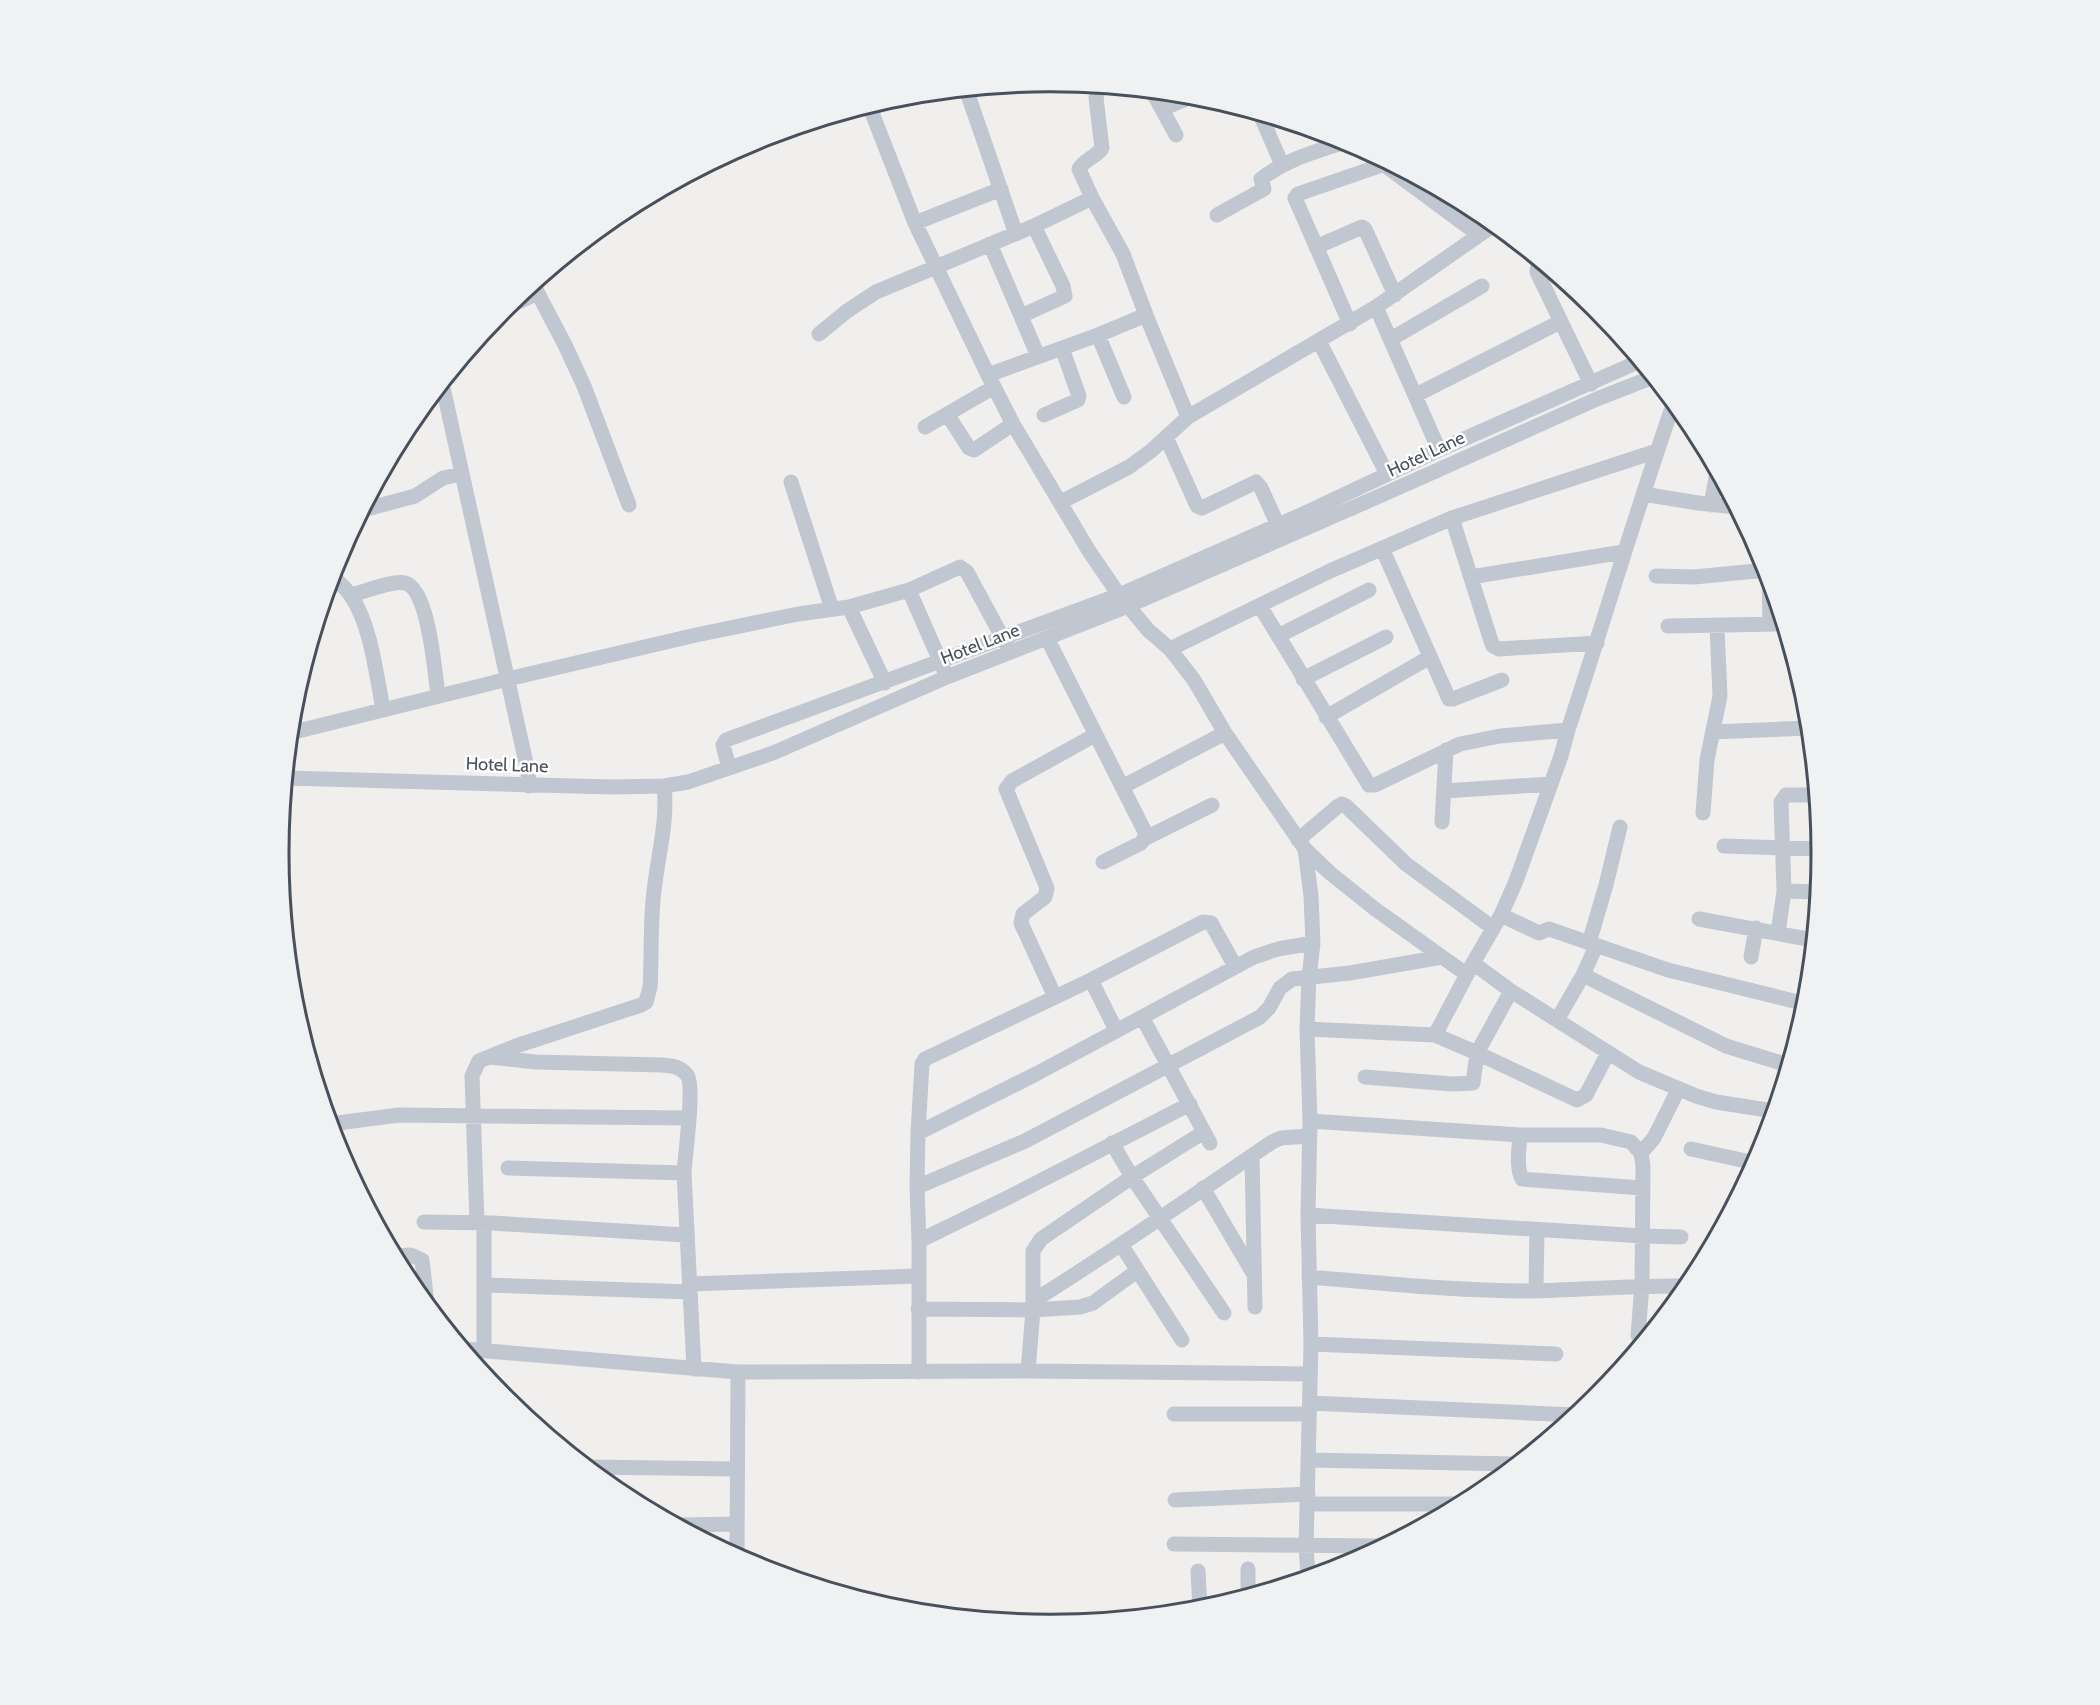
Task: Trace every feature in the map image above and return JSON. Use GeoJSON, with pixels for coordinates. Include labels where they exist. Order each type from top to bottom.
{"type":"FeatureCollection","features":[{"type":"Feature","properties":{"kind":"street"},"geometry":{"type":"LineString","coordinates":[[1097,93],[1102,148],[1079,169],[1123,254],[1188,417]]}},
{"type":"Feature","properties":{"kind":"street"},"geometry":{"type":"LineString","coordinates":[[968,96],[1016,234]]}},
{"type":"Feature","properties":{"kind":"street"},"geometry":{"type":"LineString","coordinates":[[1157,99],[1176,135]]}},
{"type":"Feature","properties":{"kind":"street"},"geometry":{"type":"LineString","coordinates":[[1162,109],[1177,103]]}},
{"type":"Feature","properties":{"kind":"street"},"geometry":{"type":"LineString","coordinates":[[872,113],[915,223],[1013,424],[1089,551],[1148,630],[1170,649],[1194,680],[1225,733],[1302,845],[1330,873],[1442,957],[1511,991],[1626,1065],[1678,1090],[1716,1102],[1766,1110]]}},
{"type":"Feature","properties":{"kind":"street"},"geometry":{"type":"LineString","coordinates":[[1264,122],[1282,165]]}},
{"type":"Feature","properties":{"kind":"street"},"geometry":{"type":"LineString","coordinates":[[1217,214],[1264,189],[1261,179],[1282,165],[1300,156],[1332,146]]}},
{"type":"Feature","properties":{"kind":"street"},"geometry":{"type":"LineString","coordinates":[[1350,324],[1295,198],[1379,166]]}},
{"type":"Feature","properties":{"kind":"street"},"geometry":{"type":"LineString","coordinates":[[1410,182],[1479,235]]}},
{"type":"Feature","properties":{"kind":"street"},"geometry":{"type":"LineString","coordinates":[[915,223],[1000,189]]}},
{"type":"Feature","properties":{"kind":"street"},"geometry":{"type":"LineString","coordinates":[[819,334],[847,311],[876,292],[1016,234],[1092,198]]}},
{"type":"Feature","properties":{"kind":"street"},"geometry":{"type":"LineString","coordinates":[[1021,316],[1062,298],[1065,292],[1034,226]]}},
{"type":"Feature","properties":{"kind":"street"},"geometry":{"type":"LineString","coordinates":[[1316,247],[1362,227],[1365,229],[1395,295]]}},
{"type":"Feature","properties":{"kind":"street"},"geometry":{"type":"LineString","coordinates":[[1060,502],[1129,467],[1188,417],[1350,324],[1487,230]]}},
{"type":"Feature","properties":{"kind":"street"},"geometry":{"type":"LineString","coordinates":[[990,244],[1038,356]]}},
{"type":"Feature","properties":{"kind":"street"},"geometry":{"type":"LineString","coordinates":[[1537,268],[1560,322],[1591,384]]}},
{"type":"Feature","properties":{"kind":"street"},"geometry":{"type":"LineString","coordinates":[[1391,339],[1482,286]]}},
{"type":"Feature","properties":{"kind":"street"},"geometry":{"type":"LineString","coordinates":[[537,291],[584,387],[630,505]]}},
{"type":"Feature","properties":{"kind":"street"},"geometry":{"type":"LineString","coordinates":[[1376,307],[1439,450]]}},
{"type":"Feature","properties":{"kind":"street"},"geometry":{"type":"LineString","coordinates":[[925,427],[947,414],[991,381],[1038,356],[1146,315]]}},
{"type":"Feature","properties":{"kind":"street"},"geometry":{"type":"LineString","coordinates":[[1416,395],[1560,322]]}},
{"type":"Feature","properties":{"kind":"street"},"geometry":{"type":"LineString","coordinates":[[1098,335],[1124,397]]}},
{"type":"Feature","properties":{"kind":"street"},"geometry":{"type":"LineString","coordinates":[[1319,341],[1387,474]]}},
{"type":"Feature","properties":{"kind":"street"},"geometry":{"type":"LineString","coordinates":[[1044,415],[1078,400],[1079,396],[1062,348]]}},
{"type":"Feature","properties":{"kind":"street"},"geometry":{"type":"LineString","coordinates":[[1166,437],[1197,506],[1202,508],[1256,482],[1262,488],[1280,531],[1387,474],[1633,364]]}},
{"type":"Feature","properties":{"kind":"street","name":"Hotel Lane"},"geometry":{"type":"LineString","coordinates":[[294,778],[528,778],[612,788],[664,786],[688,782],[727,760],[773,753],[830,730],[944,669],[1006,645],[1047,638],[1124,600],[1280,531],[1646,380]]}},
{"type":"Feature","properties":{"kind":"street"},"geometry":{"type":"LineString","coordinates":[[444,392],[528,778]]}},
{"type":"Feature","properties":{"kind":"street"},"geometry":{"type":"LineString","coordinates":[[1435,1035],[1469,969],[1501,915],[1516,881],[1551,784],[1597,643],[1623,552],[1670,412]]}},
{"type":"Feature","properties":{"kind":"street"},"geometry":{"type":"LineString","coordinates":[[947,414],[969,448],[974,450],[1013,424]]}},
{"type":"Feature","properties":{"kind":"street"},"geometry":{"type":"LineString","coordinates":[[1170,649],[1330,571],[1452,518],[1657,451]]}},
{"type":"Feature","properties":{"kind":"street"},"geometry":{"type":"LineString","coordinates":[[372,508],[415,496],[438,480],[461,474]]}},
{"type":"Feature","properties":{"kind":"street"},"geometry":{"type":"LineString","coordinates":[[791,482],[831,609]]}},
{"type":"Feature","properties":{"kind":"street"},"geometry":{"type":"LineString","coordinates":[[1711,505],[1715,483]]}},
{"type":"Feature","properties":{"kind":"street"},"geometry":{"type":"LineString","coordinates":[[1643,494],[1728,506]]}},
{"type":"Feature","properties":{"kind":"street"},"geometry":{"type":"LineString","coordinates":[[1452,518],[1495,648],[1499,650],[1597,643]]}},
{"type":"Feature","properties":{"kind":"street"},"geometry":{"type":"LineString","coordinates":[[1382,548],[1449,699],[1502,680]]}},
{"type":"Feature","properties":{"kind":"street"},"geometry":{"type":"LineString","coordinates":[[1471,577],[1623,552]]}},
{"type":"Feature","properties":{"kind":"street"},"geometry":{"type":"LineString","coordinates":[[300,731],[696,635],[849,607],[909,590],[963,567],[1006,645],[1124,600]]}},
{"type":"Feature","properties":{"kind":"street"},"geometry":{"type":"LineString","coordinates":[[1656,576],[1694,578],[1757,571]]}},
{"type":"Feature","properties":{"kind":"street"},"geometry":{"type":"LineString","coordinates":[[339,582],[351,596],[367,634],[383,709]]}},
{"type":"Feature","properties":{"kind":"street"},"geometry":{"type":"LineString","coordinates":[[351,596],[402,582],[411,586],[426,615],[438,696]]}},
{"type":"Feature","properties":{"kind":"street"},"geometry":{"type":"LineString","coordinates":[[727,760],[723,744],[726,740],[885,683],[944,669],[909,590]]}},
{"type":"Feature","properties":{"kind":"street"},"geometry":{"type":"LineString","coordinates":[[1278,636],[1369,590]]}},
{"type":"Feature","properties":{"kind":"street"},"geometry":{"type":"LineString","coordinates":[[1260,606],[1326,717],[1371,786],[1446,750],[1474,741],[1500,736],[1568,730]]}},
{"type":"Feature","properties":{"kind":"street"},"geometry":{"type":"LineString","coordinates":[[849,607],[885,683]]}},
{"type":"Feature","properties":{"kind":"street"},"geometry":{"type":"LineString","coordinates":[[1668,626],[1717,627],[1776,624]]}},
{"type":"Feature","properties":{"kind":"street"},"geometry":{"type":"LineString","coordinates":[[1703,813],[1707,760],[1720,696],[1717,627]]}},
{"type":"Feature","properties":{"kind":"street"},"geometry":{"type":"LineString","coordinates":[[1303,679],[1386,637]]}},
{"type":"Feature","properties":{"kind":"street"},"geometry":{"type":"LineString","coordinates":[[1047,638],[1145,832],[1144,839]]}},
{"type":"Feature","properties":{"kind":"street"},"geometry":{"type":"LineString","coordinates":[[1326,717],[1430,657]]}},
{"type":"Feature","properties":{"kind":"street"},"geometry":{"type":"LineString","coordinates":[[1713,732],[1800,728]]}},
{"type":"Feature","properties":{"kind":"street"},"geometry":{"type":"LineString","coordinates":[[1122,787],[1225,733]]}},
{"type":"Feature","properties":{"kind":"street"},"geometry":{"type":"LineString","coordinates":[[1055,997],[1022,922],[1023,914],[1045,897],[1047,888],[1006,789],[1011,781],[1095,735]]}},
{"type":"Feature","properties":{"kind":"street"},"geometry":{"type":"LineString","coordinates":[[1442,822],[1446,750]]}},
{"type":"Feature","properties":{"kind":"street"},"geometry":{"type":"LineString","coordinates":[[1444,791],[1551,784]]}},
{"type":"Feature","properties":{"kind":"street"},"geometry":{"type":"LineString","coordinates":[[484,1351],[485,1284],[472,1076],[479,1061],[486,1057],[646,1002],[650,987],[653,894],[666,803],[664,786]]}},
{"type":"Feature","properties":{"kind":"street"},"geometry":{"type":"LineString","coordinates":[[1778,933],[1784,891],[1782,798],[1792,794],[1808,795]]}},
{"type":"Feature","properties":{"kind":"street"},"geometry":{"type":"LineString","coordinates":[[1302,845],[1342,804],[1406,864],[1493,928]]}},
{"type":"Feature","properties":{"kind":"street"},"geometry":{"type":"LineString","coordinates":[[1103,862],[1212,805]]}},
{"type":"Feature","properties":{"kind":"street"},"geometry":{"type":"LineString","coordinates":[[1557,1020],[1583,975],[1593,945],[1620,827]]}},
{"type":"Feature","properties":{"kind":"street"},"geometry":{"type":"LineString","coordinates":[[1302,845],[1313,921],[1307,1029],[1311,1344],[1307,1568]]}},
{"type":"Feature","properties":{"kind":"street"},"geometry":{"type":"LineString","coordinates":[[1724,846],[1811,849]]}},
{"type":"Feature","properties":{"kind":"street"},"geometry":{"type":"LineString","coordinates":[[1784,891],[1809,892]]}},
{"type":"Feature","properties":{"kind":"street"},"geometry":{"type":"LineString","coordinates":[[1501,915],[1539,933],[1549,929],[1668,970],[1796,1002]]}},
{"type":"Feature","properties":{"kind":"street"},"geometry":{"type":"LineString","coordinates":[[1699,919],[1805,938]]}},
{"type":"Feature","properties":{"kind":"street"},"geometry":{"type":"LineString","coordinates":[[919,1372],[918,1133],[922,1064],[925,1059],[1208,922],[1211,923],[1235,966]]}},
{"type":"Feature","properties":{"kind":"street"},"geometry":{"type":"LineString","coordinates":[[1751,957],[1756,928]]}},
{"type":"Feature","properties":{"kind":"street"},"geometry":{"type":"LineString","coordinates":[[918,1133],[1036,1074],[1235,966],[1278,949],[1313,943]]}},
{"type":"Feature","properties":{"kind":"street"},"geometry":{"type":"LineString","coordinates":[[917,1187],[1025,1141],[1260,1017],[1269,1008],[1280,988],[1292,979],[1350,973],[1442,957]]}},
{"type":"Feature","properties":{"kind":"street"},"geometry":{"type":"LineString","coordinates":[[1583,975],[1726,1046],[1781,1063]]}},
{"type":"Feature","properties":{"kind":"street"},"geometry":{"type":"LineString","coordinates":[[1091,980],[1116,1030]]}},
{"type":"Feature","properties":{"kind":"street"},"geometry":{"type":"LineString","coordinates":[[1365,1077],[1470,1084],[1475,1080],[1477,1053],[1511,991]]}},
{"type":"Feature","properties":{"kind":"street"},"geometry":{"type":"LineString","coordinates":[[1028,1371],[1033,1305],[1032,1259],[1035,1246],[1041,1239],[1132,1177],[1207,1137],[1142,1017]]}},
{"type":"Feature","properties":{"kind":"street"},"geometry":{"type":"LineString","coordinates":[[1307,1029],[1435,1035],[1577,1100],[1586,1095],[1608,1053]]}},
{"type":"Feature","properties":{"kind":"street"},"geometry":{"type":"LineString","coordinates":[[486,1057],[535,1062],[677,1066],[686,1074],[690,1081],[691,1093],[684,1173],[694,1369]]}},
{"type":"Feature","properties":{"kind":"street"},"geometry":{"type":"LineString","coordinates":[[1638,1335],[1643,1236],[1641,1152],[1653,1138],[1678,1090]]}},
{"type":"Feature","properties":{"kind":"street"},"geometry":{"type":"LineString","coordinates":[[919,1241],[1190,1104]]}},
{"type":"Feature","properties":{"kind":"street"},"geometry":{"type":"LineString","coordinates":[[339,1123],[399,1115],[688,1118]]}},
{"type":"Feature","properties":{"kind":"street"},"geometry":{"type":"LineString","coordinates":[[1033,1305],[1252,1155],[1281,1138],[1310,1128],[1520,1136],[1601,1135],[1631,1142],[1641,1152]]}},
{"type":"Feature","properties":{"kind":"street"},"geometry":{"type":"LineString","coordinates":[[1520,1136],[1519,1165],[1522,1179],[1642,1188]]}},
{"type":"Feature","properties":{"kind":"street"},"geometry":{"type":"LineString","coordinates":[[1112,1143],[1132,1177],[1224,1312]]}},
{"type":"Feature","properties":{"kind":"street"},"geometry":{"type":"LineString","coordinates":[[1691,1149],[1745,1161]]}},
{"type":"Feature","properties":{"kind":"street"},"geometry":{"type":"LineString","coordinates":[[1252,1155],[1255,1307]]}},
{"type":"Feature","properties":{"kind":"street"},"geometry":{"type":"LineString","coordinates":[[508,1168],[684,1173]]}},
{"type":"Feature","properties":{"kind":"street"},"geometry":{"type":"LineString","coordinates":[[1203,1188],[1254,1275]]}},
{"type":"Feature","properties":{"kind":"street"},"geometry":{"type":"LineString","coordinates":[[1308,1215],[1681,1237]]}},
{"type":"Feature","properties":{"kind":"street"},"geometry":{"type":"LineString","coordinates":[[424,1222],[481,1223],[686,1235]]}},
{"type":"Feature","properties":{"kind":"street"},"geometry":{"type":"LineString","coordinates":[[1536,1290],[1537,1230]]}},
{"type":"Feature","properties":{"kind":"street"},"geometry":{"type":"LineString","coordinates":[[1122,1246],[1182,1340]]}},
{"type":"Feature","properties":{"kind":"street"},"geometry":{"type":"LineString","coordinates":[[405,1255],[411,1255],[422,1260],[425,1286]]}},
{"type":"Feature","properties":{"kind":"street"},"geometry":{"type":"LineString","coordinates":[[918,1309],[1033,1305],[1080,1307],[1093,1303],[1137,1271]]}},
{"type":"Feature","properties":{"kind":"street"},"geometry":{"type":"LineString","coordinates":[[485,1284],[689,1288],[918,1276]]}},
{"type":"Feature","properties":{"kind":"street"},"geometry":{"type":"LineString","coordinates":[[1309,1278],[1480,1290],[1675,1286]]}},
{"type":"Feature","properties":{"kind":"street"},"geometry":{"type":"LineString","coordinates":[[1311,1344],[1556,1354]]}},
{"type":"Feature","properties":{"kind":"street"},"geometry":{"type":"LineString","coordinates":[[475,1350],[738,1372],[1028,1371],[1310,1374]]}},
{"type":"Feature","properties":{"kind":"street"},"geometry":{"type":"LineString","coordinates":[[737,1546],[738,1372]]}},
{"type":"Feature","properties":{"kind":"street"},"geometry":{"type":"LineString","coordinates":[[1174,1414],[1310,1408],[1560,1418]]}},
{"type":"Feature","properties":{"kind":"street"},"geometry":{"type":"LineString","coordinates":[[1308,1460],[1502,1464]]}},
{"type":"Feature","properties":{"kind":"street"},"geometry":{"type":"LineString","coordinates":[[602,1467],[737,1469]]}},
{"type":"Feature","properties":{"kind":"street"},"geometry":{"type":"LineString","coordinates":[[1175,1500],[1308,1499],[1444,1503]]}},
{"type":"Feature","properties":{"kind":"street"},"geometry":{"type":"LineString","coordinates":[[693,1525],[737,1524]]}},
{"type":"Feature","properties":{"kind":"street"},"geometry":{"type":"LineString","coordinates":[[1174,1544],[1363,1546]]}},
{"type":"Feature","properties":{"kind":"street"},"geometry":{"type":"LineString","coordinates":[[1248,1569],[1248,1588]]}},
{"type":"Feature","properties":{"kind":"street"},"geometry":{"type":"LineString","coordinates":[[1198,1571],[1199,1599]]}}]}
